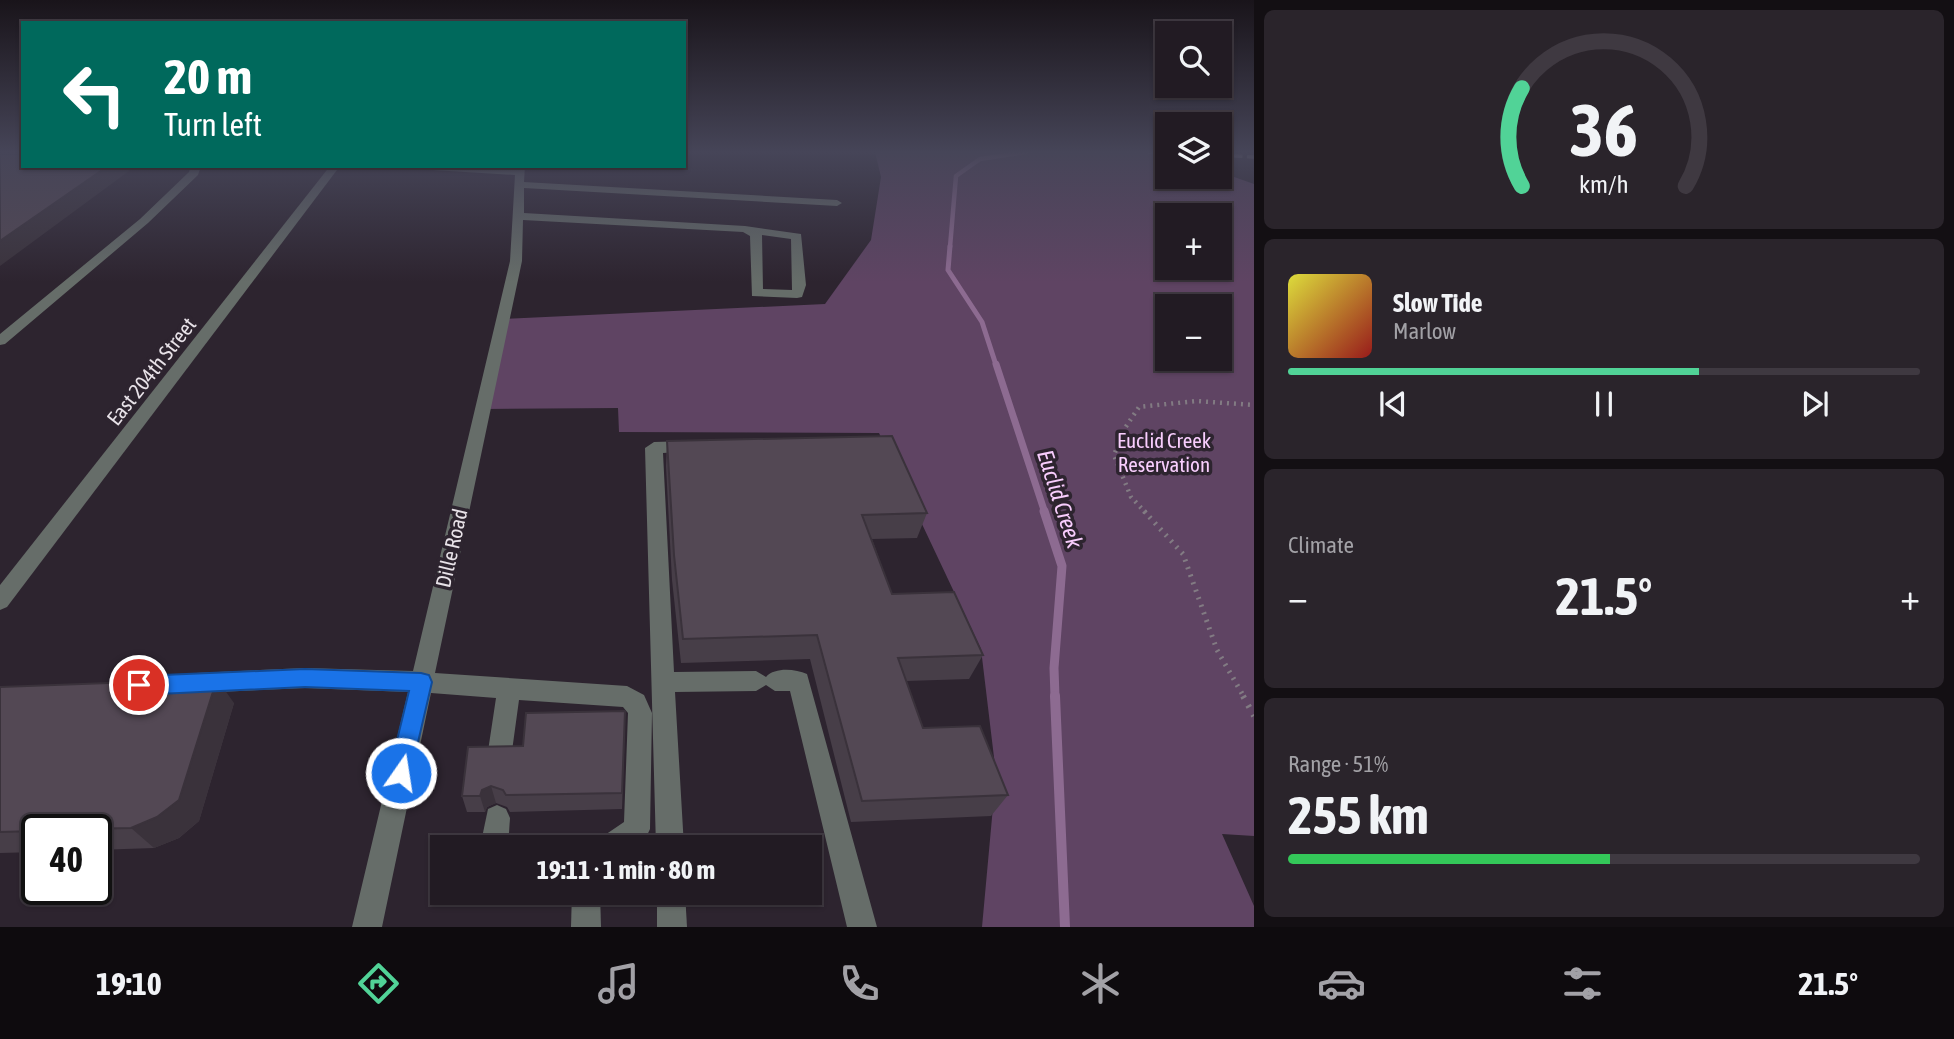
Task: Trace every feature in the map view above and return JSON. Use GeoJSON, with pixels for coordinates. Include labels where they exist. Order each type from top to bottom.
{"type":"FeatureCollection","features":[{"type":"Feature","properties":{"kind":"street"},"geometry":{"type":"LineString","coordinates":[[0,341],[144,221],[171,195]]}},
{"type":"Feature","properties":{"kind":"street","name":"East 204th Street"},"geometry":{"type":"LineString","coordinates":[[0,601],[312,195]]}},
{"type":"Feature","properties":{"kind":"street","name":"Dille Road"},"geometry":{"type":"LineString","coordinates":[[367,927],[516,261],[518,195]]}},
{"type":"Feature","properties":{"kind":"street"},"geometry":{"type":"LineString","coordinates":[[752,195],[837,203]]}},
{"type":"Feature","properties":{"kind":"street"},"geometry":{"type":"LineString","coordinates":[[518,216],[754,231],[797,236],[800,285],[797,294],[757,293],[754,231]]}},
{"type":"Feature","properties":{"kind":"street"},"geometry":{"type":"LineString","coordinates":[[669,835],[654,447],[710,447]]}},
{"type":"Feature","properties":{"kind":"street"},"geometry":{"type":"LineString","coordinates":[[180,683],[305,678],[421,682],[627,696],[636,703],[640,713],[637,829],[629,835]]}},
{"type":"Feature","properties":{"kind":"street"},"geometry":{"type":"LineString","coordinates":[[663,682],[799,681],[862,927]]}},
{"type":"Feature","properties":{"kind":"street"},"geometry":{"type":"LineString","coordinates":[[500,751],[509,688]]}},
{"type":"Feature","properties":{"kind":"street"},"geometry":{"type":"LineString","coordinates":[[495,835],[497,818]]}},
{"type":"Feature","properties":{"kind":"street"},"geometry":{"type":"LineString","coordinates":[[586,905],[586,927]]}},
{"type":"Feature","properties":{"kind":"street"},"geometry":{"type":"LineString","coordinates":[[671,905],[672,927]]}},
{"type":"Feature","properties":{"kind":"path"},"geometry":{"type":"LineString","coordinates":[[1254,405],[1196,401],[1139,407],[1125,428],[1114,455],[1131,497],[1183,554],[1217,650],[1254,716]]}},
{"type":"Feature","properties":{"kind":"green space","name":"Euclid Creek Reservation"},"geometry":{"type":"Polygon","coordinates":[[[878,195],[1254,195],[1254,836],[1222,834],[1254,906],[1254,927],[982,927],[996,774],[981,649],[879,433],[619,432],[618,408],[483,409],[502,319],[825,304],[871,240],[878,195]]]}},
{"type":"Feature","properties":{"kind":"building"},"geometry":{"type":"Polygon","coordinates":[[[0,195],[66,195],[0,241],[0,195]]]}},
{"type":"Feature","properties":{"kind":"building"},"geometry":{"type":"Polygon","coordinates":[[[892,436],[927,513],[862,515],[892,594],[954,592],[983,655],[898,658],[923,728],[980,726],[1008,795],[862,801],[817,635],[683,639],[674,555],[667,441],[892,436]]]}},
{"type":"Feature","properties":{"kind":"building"},"geometry":{"type":"Polygon","coordinates":[[[217,679],[179,800],[157,817],[131,828],[112,828],[112,814],[21,814],[21,831],[0,832],[0,687],[217,679]]]}},
{"type":"Feature","properties":{"kind":"building"},"geometry":{"type":"Polygon","coordinates":[[[625,711],[622,793],[506,795],[503,790],[491,786],[482,790],[480,796],[462,796],[468,747],[523,746],[526,713],[625,711]]]}},
{"type":"Feature","properties":{"kind":"waterway","name":"Euclid Creek"},"geometry":{"type":"LineString","coordinates":[[950,247],[954,195]]}},
{"type":"Feature","properties":{"kind":"waterway","name":"Euclid Creek"},"geometry":{"type":"LineString","coordinates":[[950,246],[948,270],[982,322],[996,365]]}},
{"type":"Feature","properties":{"kind":"waterway","name":"Euclid Creek"},"geometry":{"type":"LineString","coordinates":[[996,364],[1045,513]]}},
{"type":"Feature","properties":{"kind":"waterway","name":"Euclid Creek"},"geometry":{"type":"LineString","coordinates":[[1044,511],[1062,566],[1054,668],[1055,697]]}},
{"type":"Feature","properties":{"kind":"waterway","name":"Euclid Creek"},"geometry":{"type":"LineString","coordinates":[[1055,696],[1065,927]]}},
{"type":"Feature","properties":{"kind":"route"},"geometry":{"type":"LineString","coordinates":[[139,685],[305,678],[421,682],[401,773]]}}]}
